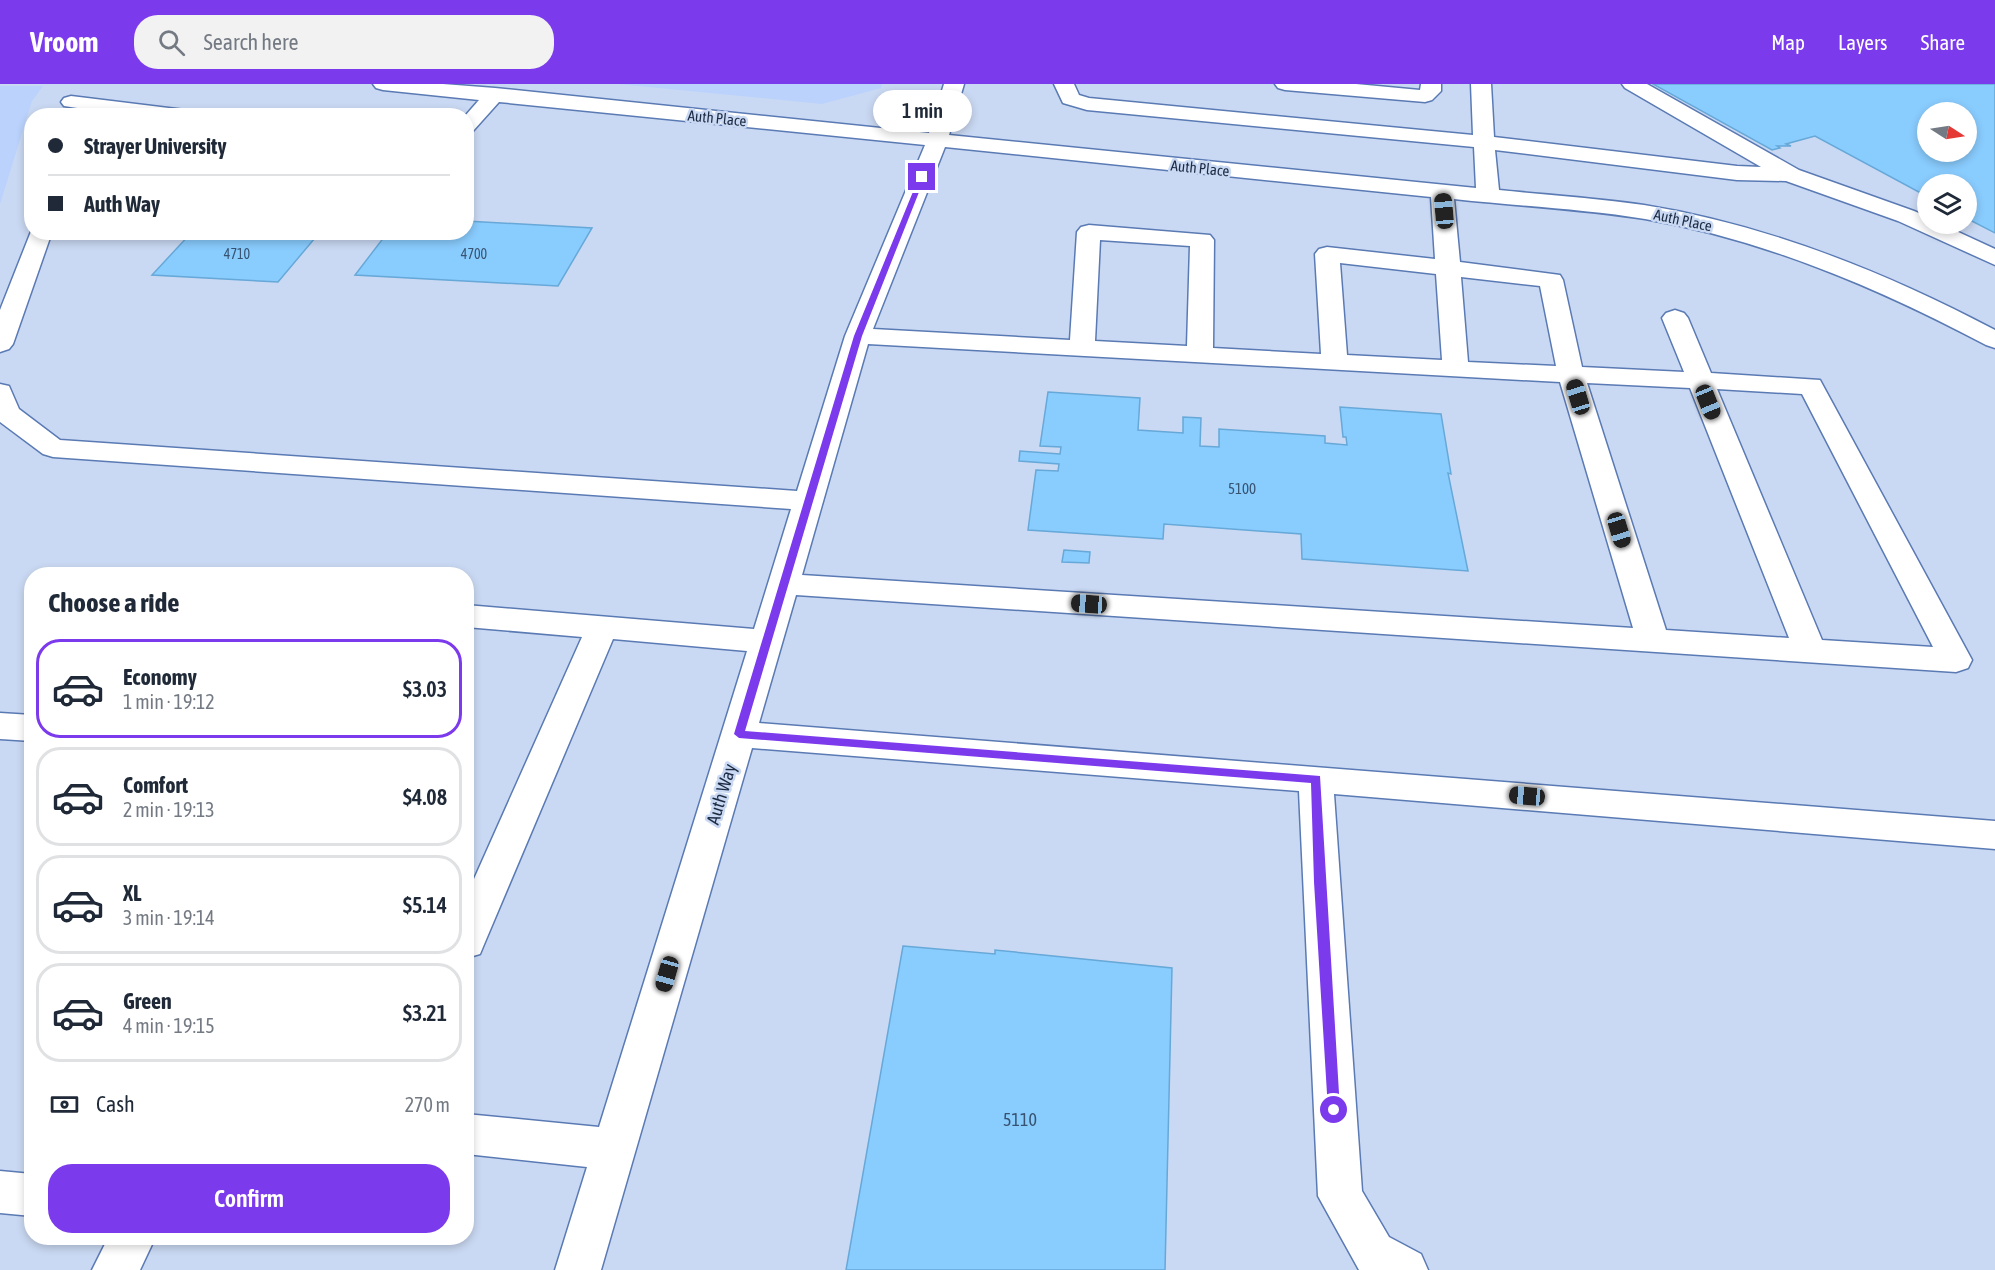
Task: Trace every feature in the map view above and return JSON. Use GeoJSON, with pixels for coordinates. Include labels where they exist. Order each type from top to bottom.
{"type":"FeatureCollection","features":[{"type":"Feature","properties":{"kind":"street"},"geometry":{"type":"LineString","coordinates":[[71,108],[93,84]]}},
{"type":"Feature","properties":{"kind":"street","name":"Auth Place"},"geometry":{"type":"LineString","coordinates":[[382,84],[1644,212],[1717,227],[1849,270],[1920,301],[1995,340]]}},
{"type":"Feature","properties":{"kind":"street","name":"Auth Way"},"geometry":{"type":"LineString","coordinates":[[578,1270],[858,336],[937,141],[954,84]]}},
{"type":"Feature","properties":{"kind":"street"},"geometry":{"type":"LineString","coordinates":[[1064,84],[1070,99],[1087,104],[1484,142],[1737,173],[1791,175]]}},
{"type":"Feature","properties":{"kind":"street"},"geometry":{"type":"LineString","coordinates":[[1285,84],[1425,96],[1431,91],[1431,84]]}},
{"type":"Feature","properties":{"kind":"street"},"geometry":{"type":"LineString","coordinates":[[1480,84],[1488,196]]}},
{"type":"Feature","properties":{"kind":"street"},"geometry":{"type":"LineString","coordinates":[[1632,84],[1791,175],[1906,216],[1995,258]]}},
{"type":"Feature","properties":{"kind":"street"},"geometry":{"type":"LineString","coordinates":[[474,118],[495,94]]}},
{"type":"Feature","properties":{"kind":"street"},"geometry":{"type":"LineString","coordinates":[[1442,192],[1456,369]]}},
{"type":"Feature","properties":{"kind":"street"},"geometry":{"type":"LineString","coordinates":[[1082,348],[1089,232],[1202,240],[1200,355]]}},
{"type":"Feature","properties":{"kind":"street"},"geometry":{"type":"LineString","coordinates":[[0,344],[38,240]]}},
{"type":"Feature","properties":{"kind":"street"},"geometry":{"type":"LineString","coordinates":[[1335,362],[1327,254],[1448,266],[1551,280],[1571,375],[1653,640]]}},
{"type":"Feature","properties":{"kind":"street"},"geometry":{"type":"LineString","coordinates":[[1675,318],[1810,650]]}},
{"type":"Feature","properties":{"kind":"street"},"geometry":{"type":"LineString","coordinates":[[784,584],[1956,660],[1811,386],[858,336]]}},
{"type":"Feature","properties":{"kind":"street"},"geometry":{"type":"LineString","coordinates":[[0,392],[6,413],[53,448],[808,501]]}},
{"type":"Feature","properties":{"kind":"street"},"geometry":{"type":"LineString","coordinates":[[474,617],[766,641]]}},
{"type":"Feature","properties":{"kind":"street"},"geometry":{"type":"LineString","coordinates":[[474,924],[602,628]]}},
{"type":"Feature","properties":{"kind":"street"},"geometry":{"type":"LineString","coordinates":[[0,726],[24,728]]}},
{"type":"Feature","properties":{"kind":"street"},"geometry":{"type":"LineString","coordinates":[[739,734],[1995,835]]}},
{"type":"Feature","properties":{"kind":"street"},"geometry":{"type":"LineString","coordinates":[[1316,779],[1320,882],[1340,1196],[1373,1253],[1405,1270]]}},
{"type":"Feature","properties":{"kind":"street"},"geometry":{"type":"LineString","coordinates":[[474,1135],[614,1149]]}},
{"type":"Feature","properties":{"kind":"street"},"geometry":{"type":"LineString","coordinates":[[0,1192],[24,1194]]}},
{"type":"Feature","properties":{"kind":"street"},"geometry":{"type":"LineString","coordinates":[[115,1270],[128,1245]]}},
{"type":"Feature","properties":{"kind":"shaded area"},"geometry":{"type":"Polygon","coordinates":[[[618,84],[882,84],[881,88],[822,104],[618,84]]]}},
{"type":"Feature","properties":{"kind":"shaded area"},"geometry":{"type":"Polygon","coordinates":[[[0,86],[43,86],[30,108],[24,108],[24,127],[0,204],[0,86]]]}},
{"type":"Feature","properties":{"kind":"building"},"geometry":{"type":"Polygon","coordinates":[[[1653,84],[1995,84],[1995,233],[1977,224],[1977,174],[1917,174],[1917,191],[1815,136],[1786,144],[1791,146],[1777,146],[1780,148],[1772,150],[1653,84]]]}},
{"type":"Feature","properties":{"kind":"building"},"geometry":{"type":"Polygon","coordinates":[[[474,221],[592,228],[558,286],[355,275],[382,240],[474,240],[474,221]]]}},
{"type":"Feature","properties":{"kind":"building"},"geometry":{"type":"Polygon","coordinates":[[[185,240],[313,240],[278,282],[152,275],[185,240]]]}},
{"type":"Feature","properties":{"kind":"building"},"geometry":{"type":"Polygon","coordinates":[[[1048,392],[1140,398],[1138,430],[1183,433],[1183,417],[1201,418],[1200,446],[1219,447],[1219,429],[1325,436],[1325,443],[1347,445],[1346,437],[1343,437],[1340,407],[1441,414],[1451,474],[1448,473],[1468,571],[1302,559],[1301,534],[1164,524],[1163,539],[1028,530],[1036,470],[1058,471],[1059,464],[1019,461],[1020,451],[1060,454],[1061,447],[1040,446],[1048,392]]]}},
{"type":"Feature","properties":{"kind":"building"},"geometry":{"type":"Polygon","coordinates":[[[1064,550],[1090,552],[1089,563],[1062,562],[1064,550]]]}},
{"type":"Feature","properties":{"kind":"building"},"geometry":{"type":"Polygon","coordinates":[[[903,946],[995,954],[995,950],[1172,968],[1165,1270],[846,1270],[903,946]]]}},
{"type":"Feature","properties":{"kind":"route"},"geometry":{"type":"LineString","coordinates":[[922,177],[858,336],[739,734],[1316,779],[1334,1110]]}}]}
